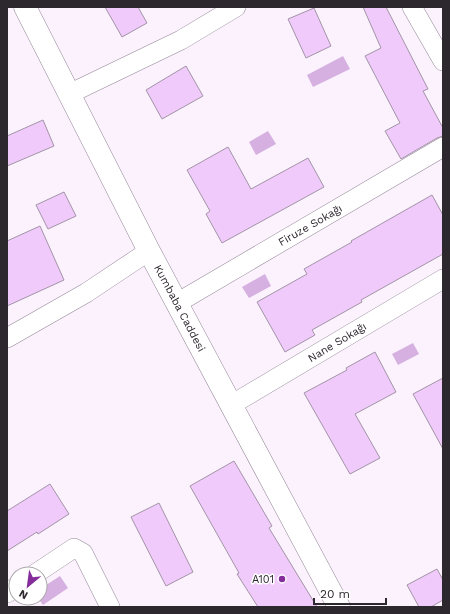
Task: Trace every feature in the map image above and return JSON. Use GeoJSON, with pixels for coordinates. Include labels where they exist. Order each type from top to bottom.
{"type":"FeatureCollection","features":[{"type":"Feature","properties":{"kind":"street","name":"Kumbaba Caddesi"},"geometry":{"type":"LineString","coordinates":[[25,7],[177,303],[339,607]]}},
{"type":"Feature","properties":{"kind":"street"},"geometry":{"type":"LineString","coordinates":[[69,94],[180,40],[236,7]]}},
{"type":"Feature","properties":{"kind":"street"},"geometry":{"type":"LineString","coordinates":[[412,7],[443,61]]}},
{"type":"Feature","properties":{"kind":"street","name":"Firuze Sokağı"},"geometry":{"type":"LineString","coordinates":[[177,303],[443,147]]}},
{"type":"Feature","properties":{"kind":"street"},"geometry":{"type":"LineString","coordinates":[[7,338],[86,293],[150,251]]}},
{"type":"Feature","properties":{"kind":"street","name":"Nane Sokağı"},"geometry":{"type":"LineString","coordinates":[[231,405],[443,279]]}},
{"type":"Feature","properties":{"kind":"street"},"geometry":{"type":"LineString","coordinates":[[47,566],[74,548],[83,553],[110,607]]}},
{"type":"Feature","properties":{"kind":"shaded area"},"geometry":{"type":"Polygon","coordinates":[[[343,56],[350,69],[313,87],[307,75],[343,56]]]}},
{"type":"Feature","properties":{"kind":"shaded area"},"geometry":{"type":"Polygon","coordinates":[[[268,131],[276,144],[256,155],[249,142],[268,131]]]}},
{"type":"Feature","properties":{"kind":"shaded area"},"geometry":{"type":"Polygon","coordinates":[[[265,274],[271,286],[249,298],[242,287],[265,274]]]}},
{"type":"Feature","properties":{"kind":"shaded area"},"geometry":{"type":"Polygon","coordinates":[[[413,343],[419,354],[398,365],[392,354],[413,343]]]}},
{"type":"Feature","properties":{"kind":"shaded area"},"geometry":{"type":"Polygon","coordinates":[[[60,576],[68,588],[48,602],[48,584],[60,576]]]}},
{"type":"Feature","properties":{"kind":"building"},"geometry":{"type":"Polygon","coordinates":[[[105,7],[138,7],[147,23],[122,37],[105,7]]]}},
{"type":"Feature","properties":{"kind":"building"},"geometry":{"type":"Polygon","coordinates":[[[363,7],[386,7],[428,89],[423,91],[443,128],[443,136],[401,159],[385,131],[400,123],[365,56],[381,48],[363,7]]]}},
{"type":"Feature","properties":{"kind":"building"},"geometry":{"type":"Polygon","coordinates":[[[314,8],[331,46],[306,58],[288,19],[314,8]]]}},
{"type":"Feature","properties":{"kind":"building"},"geometry":{"type":"Polygon","coordinates":[[[186,66],[203,96],[162,119],[146,90],[186,66]]]}},
{"type":"Feature","properties":{"kind":"building"},"geometry":{"type":"Polygon","coordinates":[[[43,120],[54,146],[7,166],[7,136],[43,120]]]}},
{"type":"Feature","properties":{"kind":"building"},"geometry":{"type":"Polygon","coordinates":[[[228,147],[251,189],[308,158],[324,187],[222,243],[206,214],[210,211],[187,170],[228,147]]]}},
{"type":"Feature","properties":{"kind":"building"},"geometry":{"type":"Polygon","coordinates":[[[64,192],[76,216],[48,229],[36,205],[64,192]]]}},
{"type":"Feature","properties":{"kind":"building"},"geometry":{"type":"Polygon","coordinates":[[[432,195],[443,215],[443,254],[361,300],[362,302],[312,330],[315,335],[285,352],[257,302],[307,274],[304,269],[432,195]]]}},
{"type":"Feature","properties":{"kind":"building"},"geometry":{"type":"Polygon","coordinates":[[[40,226],[64,280],[7,306],[7,241],[40,226]]]}},
{"type":"Feature","properties":{"kind":"building"},"geometry":{"type":"Polygon","coordinates":[[[375,352],[396,392],[355,414],[380,458],[350,474],[304,393],[347,370],[346,368],[375,352]]]}},
{"type":"Feature","properties":{"kind":"building"},"geometry":{"type":"Polygon","coordinates":[[[443,378],[443,449],[413,394],[443,378]]]}},
{"type":"Feature","properties":{"kind":"building"},"geometry":{"type":"Polygon","coordinates":[[[234,461],[272,526],[269,528],[317,607],[258,607],[237,574],[239,573],[190,486],[234,461]]]}},
{"type":"Feature","properties":{"kind":"building"},"geometry":{"type":"Polygon","coordinates":[[[50,484],[69,514],[38,534],[37,532],[7,551],[7,511],[50,484]]]}},
{"type":"Feature","properties":{"kind":"building"},"geometry":{"type":"Polygon","coordinates":[[[159,503],[193,572],[166,586],[131,517],[159,503]]]}},
{"type":"Feature","properties":{"kind":"building"},"geometry":{"type":"Polygon","coordinates":[[[437,569],[443,580],[443,600],[431,607],[419,607],[407,585],[437,569]]]}},
{"type":"Feature","properties":{"kind":"place","name":"A101"},"geometry":{"type":"Point","coordinates":[282,579]}}]}
